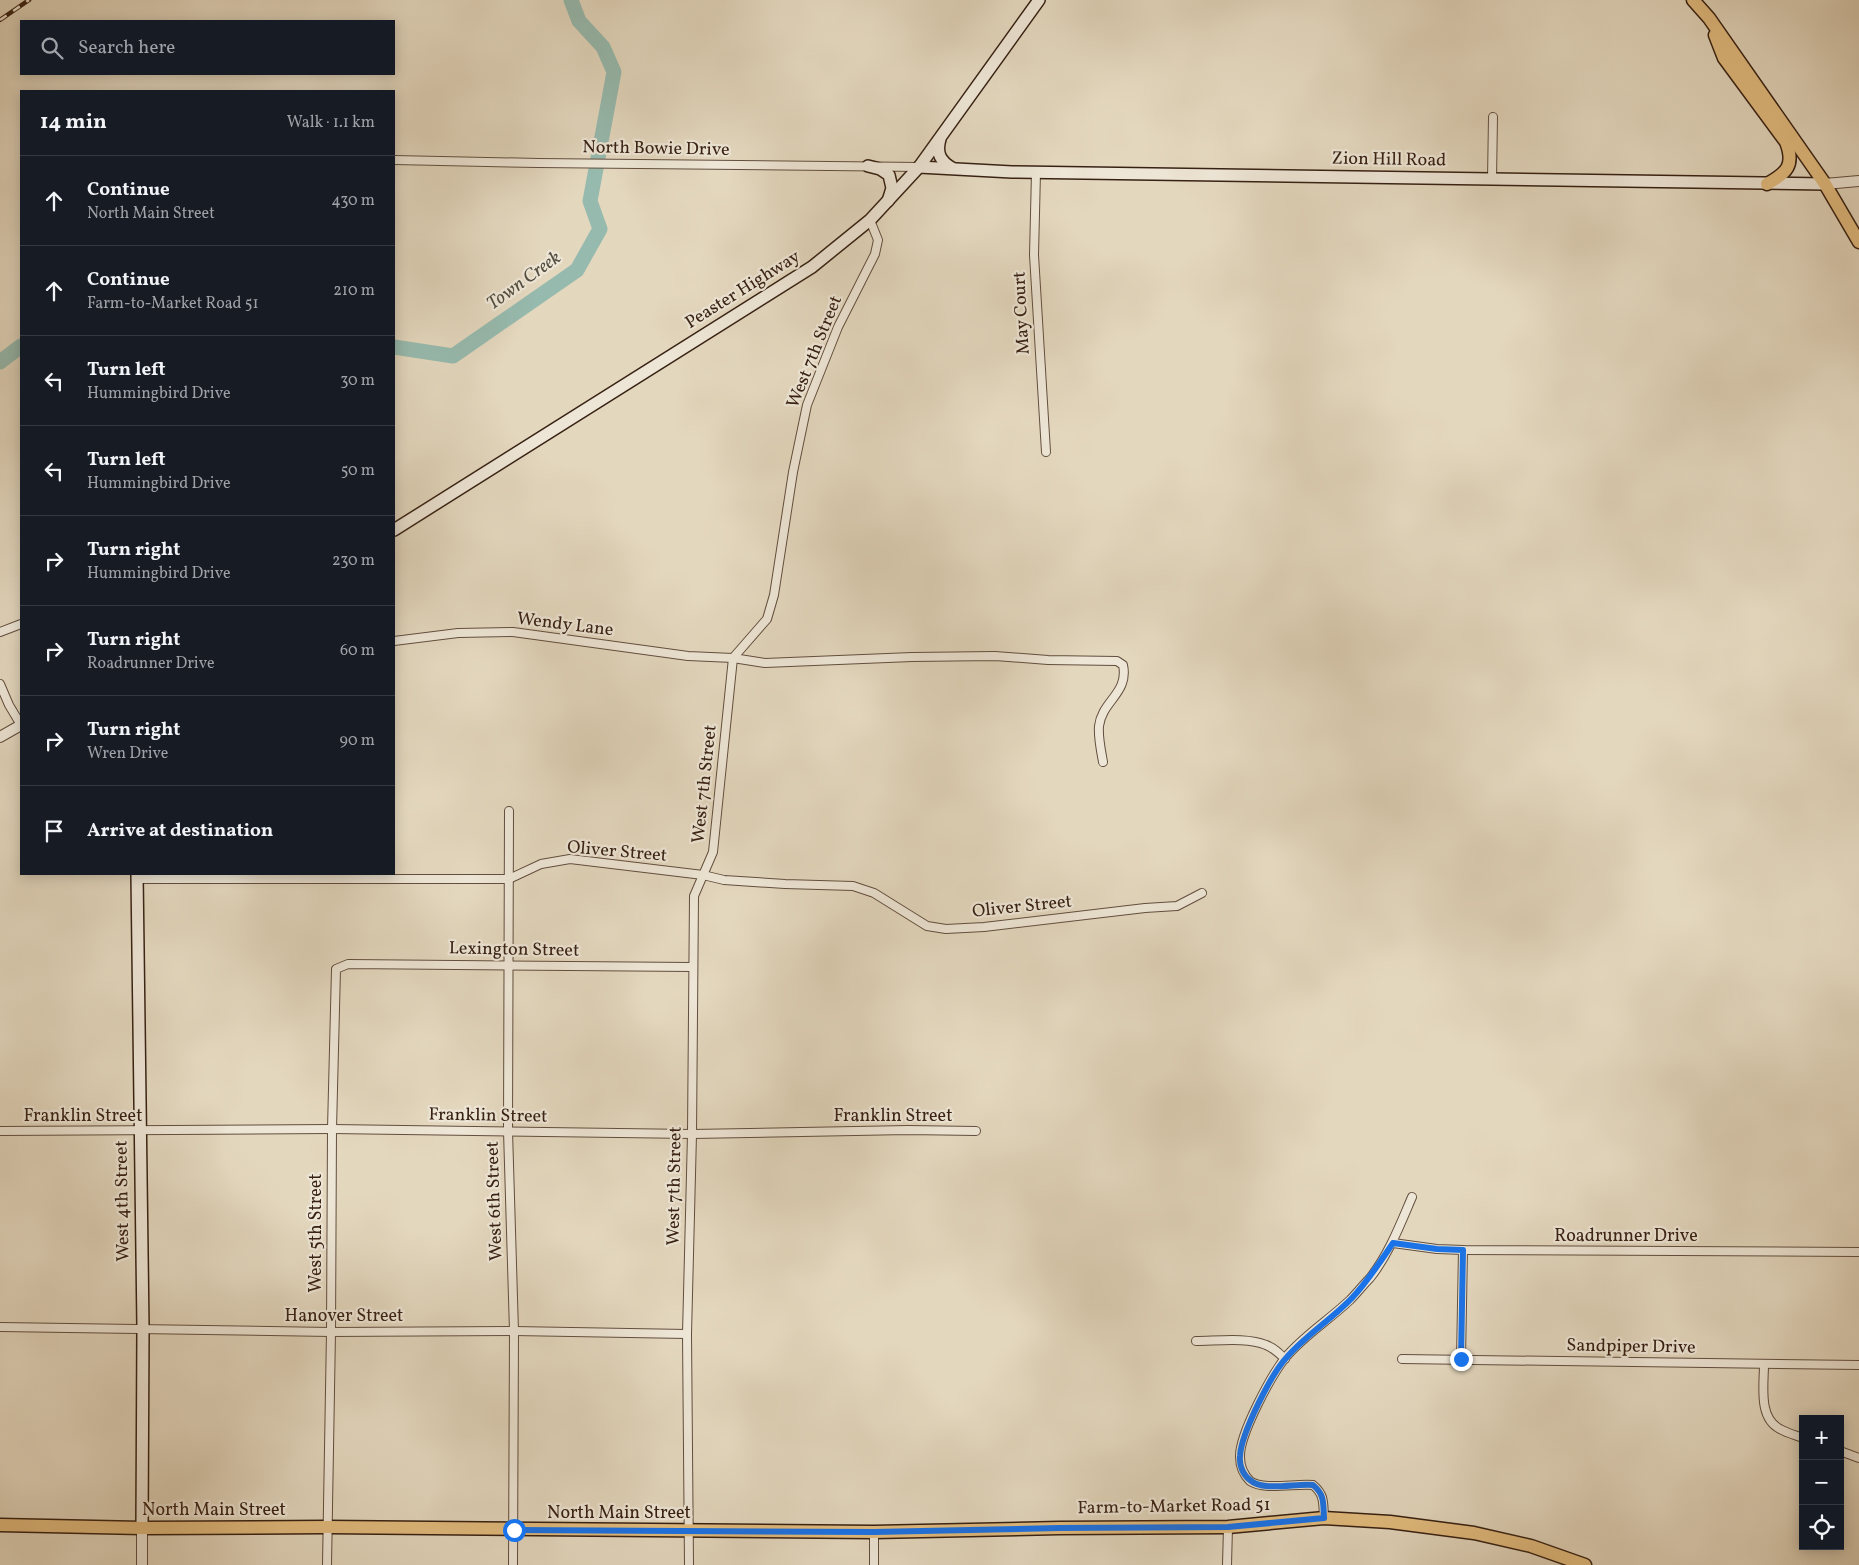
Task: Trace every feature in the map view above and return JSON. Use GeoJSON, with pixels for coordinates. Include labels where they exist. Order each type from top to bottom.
{"type":"FeatureCollection","features":[{"type":"Feature","properties":{"kind":"main road","name":"Peaster Highway"},"geometry":{"type":"LineString","coordinates":[[395,529],[812,268],[870,220],[919,166],[1039,0]]}},
{"type":"Feature","properties":{"kind":"main road"},"geometry":{"type":"LineString","coordinates":[[1693,0],[1710,18],[1824,184],[1859,242]]}},
{"type":"Feature","properties":{"kind":"main road"},"geometry":{"type":"LineString","coordinates":[[1710,18],[1724,58],[1786,142],[1790,154],[1789,163],[1785,171],[1767,184]]}},
{"type":"Feature","properties":{"kind":"main road"},"geometry":{"type":"LineString","coordinates":[[940,137],[937,147],[942,163],[954,168]]}},
{"type":"Feature","properties":{"kind":"main road"},"geometry":{"type":"LineString","coordinates":[[868,166],[880,169],[889,175],[892,188],[888,202]]}},
{"type":"Feature","properties":{"kind":"main road","name":"Zion Hill Road"},"geometry":{"type":"LineString","coordinates":[[919,166],[1036,172],[1824,184]]}},
{"type":"Feature","properties":{"kind":"main road","name":"West 4th Street"},"geometry":{"type":"LineString","coordinates":[[137,876],[143,1328],[142,1528]]}},
{"type":"Feature","properties":{"kind":"main road","name":"Farm-to-Market Road 51"},"geometry":{"type":"LineString","coordinates":[[1059,1528],[1228,1527],[1324,1518],[1390,1522],[1474,1533],[1531,1546],[1585,1565]]}},
{"type":"Feature","properties":{"kind":"main road","name":"North Main Street"},"geometry":{"type":"LineString","coordinates":[[0,1525],[142,1528],[874,1532],[1059,1528]]}},
{"type":"Feature","properties":{"kind":"street"},"geometry":{"type":"LineString","coordinates":[[1492,180],[1493,117]]}},
{"type":"Feature","properties":{"kind":"street","name":"North Bowie Drive"},"geometry":{"type":"LineString","coordinates":[[395,160],[919,166]]}},
{"type":"Feature","properties":{"kind":"street","name":"May Court"},"geometry":{"type":"LineString","coordinates":[[1036,172],[1034,256],[1046,452]]}},
{"type":"Feature","properties":{"kind":"street","name":"Zion Hill Road"},"geometry":{"type":"LineString","coordinates":[[1824,184],[1859,181]]}},
{"type":"Feature","properties":{"kind":"street","name":"West 7th Street"},"geometry":{"type":"LineString","coordinates":[[689,1565],[687,1334],[692,1134],[694,896],[713,852],[733,658],[767,619],[774,595],[793,472],[807,405],[838,327],[875,254],[878,240],[870,220]]}},
{"type":"Feature","properties":{"kind":"street"},"geometry":{"type":"LineString","coordinates":[[0,632],[20,624]]}},
{"type":"Feature","properties":{"kind":"street","name":"Wendy Lane"},"geometry":{"type":"LineString","coordinates":[[395,641],[458,633],[512,632],[688,656],[733,658],[765,663],[912,657],[995,656],[1048,660],[1116,661],[1123,665],[1125,674],[1123,684],[1103,712],[1099,725],[1103,762]]}},
{"type":"Feature","properties":{"kind":"street"},"geometry":{"type":"LineString","coordinates":[[0,684],[20,723]]}},
{"type":"Feature","properties":{"kind":"street"},"geometry":{"type":"LineString","coordinates":[[0,737],[20,726]]}},
{"type":"Feature","properties":{"kind":"street","name":"West 6th Street"},"geometry":{"type":"LineString","coordinates":[[509,811],[508,1131],[514,1331],[513,1565]]}},
{"type":"Feature","properties":{"kind":"street","name":"Oliver Street"},"geometry":{"type":"LineString","coordinates":[[137,876],[509,879],[541,864],[570,859],[703,875],[724,880],[853,886],[874,893],[927,926],[946,929],[984,927],[1177,906],[1202,893]]}},
{"type":"Feature","properties":{"kind":"street","name":"Lexington Street"},"geometry":{"type":"LineString","coordinates":[[336,969],[348,964],[692,967]]}},
{"type":"Feature","properties":{"kind":"street","name":"West 5th Street"},"geometry":{"type":"LineString","coordinates":[[327,1565],[332,1129],[336,969]]}},
{"type":"Feature","properties":{"kind":"street","name":"Franklin Street"},"geometry":{"type":"LineString","coordinates":[[0,1131],[332,1129],[692,1134],[908,1130],[976,1131]]}},
{"type":"Feature","properties":{"kind":"street"},"geometry":{"type":"LineString","coordinates":[[1324,1518],[1323,1499],[1320,1491],[1313,1485],[1259,1485],[1250,1481],[1243,1472],[1239,1458],[1241,1446],[1266,1390],[1285,1359],[1303,1339],[1351,1300],[1371,1276],[1393,1243],[1412,1198]]}},
{"type":"Feature","properties":{"kind":"street","name":"Roadrunner Drive"},"geometry":{"type":"LineString","coordinates":[[1393,1243],[1417,1247],[1463,1250],[1859,1252]]}},
{"type":"Feature","properties":{"kind":"street"},"geometry":{"type":"LineString","coordinates":[[1461,1359],[1463,1250]]}},
{"type":"Feature","properties":{"kind":"street","name":"Hanover Street"},"geometry":{"type":"LineString","coordinates":[[0,1327],[331,1332],[514,1331],[687,1334]]}},
{"type":"Feature","properties":{"kind":"street"},"geometry":{"type":"LineString","coordinates":[[1196,1342],[1251,1342],[1265,1344],[1275,1349],[1285,1359]]}},
{"type":"Feature","properties":{"kind":"street","name":"Sandpiper Drive"},"geometry":{"type":"LineString","coordinates":[[1402,1359],[1859,1365]]}},
{"type":"Feature","properties":{"kind":"street"},"geometry":{"type":"LineString","coordinates":[[1764,1364],[1765,1409],[1770,1421],[1779,1429],[1799,1436]]}},
{"type":"Feature","properties":{"kind":"street"},"geometry":{"type":"LineString","coordinates":[[1844,1452],[1859,1458]]}},
{"type":"Feature","properties":{"kind":"street"},"geometry":{"type":"LineString","coordinates":[[1228,1527],[1228,1565]]}},
{"type":"Feature","properties":{"kind":"street"},"geometry":{"type":"LineString","coordinates":[[142,1528],[142,1565]]}},
{"type":"Feature","properties":{"kind":"street"},"geometry":{"type":"LineString","coordinates":[[874,1532],[874,1565]]}},
{"type":"Feature","properties":{"kind":"waterway","name":"Town Creek"},"geometry":{"type":"LineString","coordinates":[[395,347],[453,356],[577,270],[600,229],[590,201],[614,72],[603,47],[579,21],[571,0]]}},
{"type":"Feature","properties":{"kind":"waterway","name":"Town Creek"},"geometry":{"type":"LineString","coordinates":[[0,362],[20,347]]}},
{"type":"Feature","properties":{"kind":"railway"},"geometry":{"type":"LineString","coordinates":[[0,20],[29,0]]}},
{"type":"Feature","properties":{"kind":"route"},"geometry":{"type":"LineString","coordinates":[[514,1530],[874,1532],[1228,1527],[1324,1518],[1323,1499],[1320,1491],[1313,1485],[1267,1486],[1250,1481],[1243,1472],[1239,1458],[1241,1446],[1250,1422],[1266,1390],[1285,1359],[1303,1339],[1351,1300],[1371,1276],[1393,1243],[1437,1249],[1463,1250],[1461,1359]]}}]}
